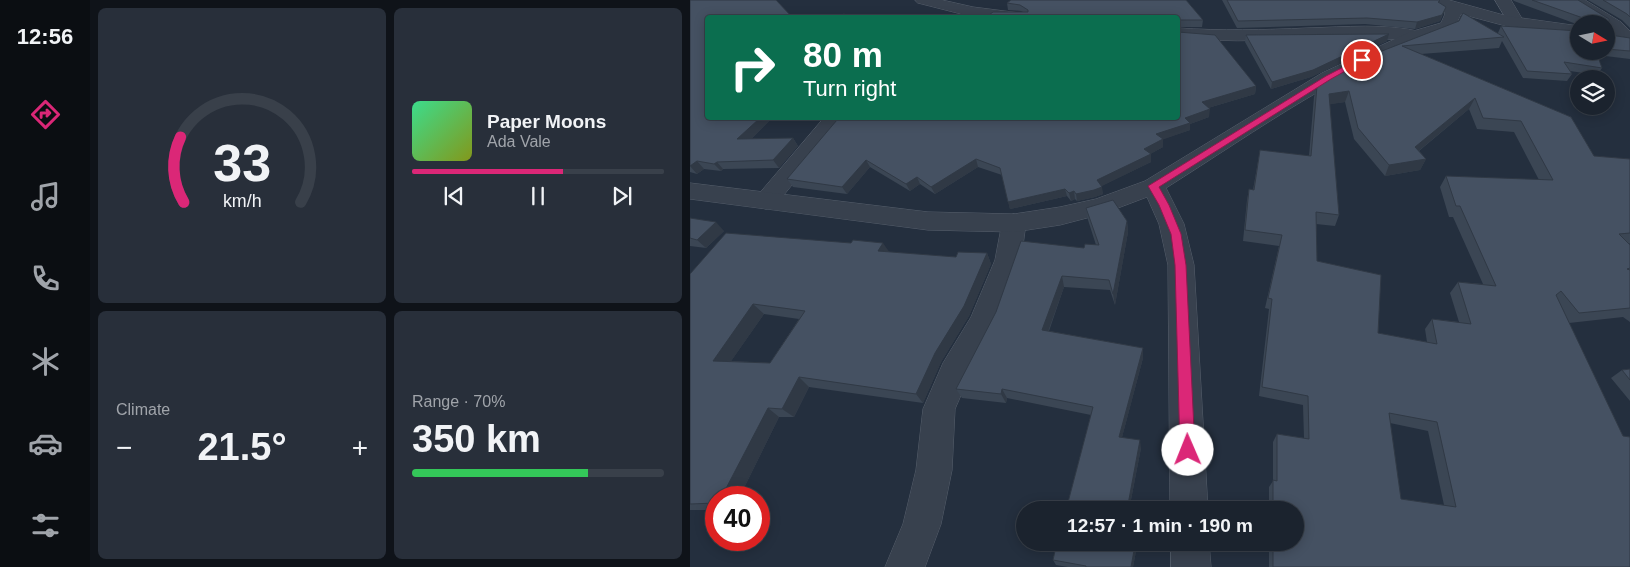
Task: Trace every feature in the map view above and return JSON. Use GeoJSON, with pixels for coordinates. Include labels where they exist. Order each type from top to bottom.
{"type":"FeatureCollection","features":[{"type":"Feature","properties":{"kind":"street"},"geometry":{"type":"LineString","coordinates":[[923,0],[968,14],[981,15]]}},
{"type":"Feature","properties":{"kind":"street"},"geometry":{"type":"LineString","coordinates":[[1503,0],[1511,22]]}},
{"type":"Feature","properties":{"kind":"street"},"geometry":{"type":"LineString","coordinates":[[1574,0],[1614,25],[1630,39]]}},
{"type":"Feature","properties":{"kind":"street"},"geometry":{"type":"LineString","coordinates":[[690,191],[928,221],[1014,223],[1060,216],[1102,206],[1153,186],[1329,77],[1416,36],[1445,11],[1570,30]]}},
{"type":"Feature","properties":{"kind":"street"},"geometry":{"type":"LineString","coordinates":[[1180,33],[1255,36],[1373,32],[1416,36]]}},
{"type":"Feature","properties":{"kind":"street"},"geometry":{"type":"LineString","coordinates":[[1615,36],[1630,39]]}},
{"type":"Feature","properties":{"kind":"street"},"geometry":{"type":"LineString","coordinates":[[766,201],[834,120]]}},
{"type":"Feature","properties":{"kind":"street"},"geometry":{"type":"LineString","coordinates":[[1153,186],[1164,205],[1176,234],[1181,265],[1189,501]]}},
{"type":"Feature","properties":{"kind":"street"},"geometry":{"type":"LineString","coordinates":[[905,567],[922,524],[934,470],[939,408],[954,373],[984,322],[1008,260],[1014,223]]}},
{"type":"Feature","properties":{"kind":"street"},"geometry":{"type":"LineString","coordinates":[[1190,551],[1191,567]]}},
{"type":"Feature","properties":{"kind":"building"},"geometry":{"type":"Polygon","coordinates":[[[690,0],[776,0],[790,15],[705,15],[705,120],[758,120],[737,139],[793,138],[773,160],[717,162],[714,164],[697,161],[690,166],[690,0]]]}},
{"type":"Feature","properties":{"kind":"building"},"geometry":{"type":"Polygon","coordinates":[[[1011,0],[1186,0],[1203,20],[1180,20],[1180,15],[989,15],[993,12],[1028,12],[1028,10],[1020,5],[1007,3],[1011,0]]]}},
{"type":"Feature","properties":{"kind":"building"},"geometry":{"type":"Polygon","coordinates":[[[1227,0],[1439,0],[1438,2],[1446,7],[1442,15],[1417,22],[1367,18],[1238,21],[1227,0]]]}},
{"type":"Feature","properties":{"kind":"building"},"geometry":{"type":"Polygon","coordinates":[[[1532,0],[1578,0],[1602,15],[1574,15],[1532,0]]]}},
{"type":"Feature","properties":{"kind":"building"},"geometry":{"type":"Polygon","coordinates":[[[1603,0],[1630,0],[1630,17],[1627,14],[1603,0]]]}},
{"type":"Feature","properties":{"kind":"building"},"geometry":{"type":"Polygon","coordinates":[[[1463,13],[1504,37],[1402,46],[1571,117],[1594,156],[1630,159],[1630,233],[1619,234],[1630,245],[1630,268],[1627,269],[1630,270],[1630,308],[1579,313],[1561,291],[1556,295],[1623,436],[1630,437],[1630,567],[1273,567],[1273,551],[1304,551],[1304,501],[1273,501],[1273,480],[1277,481],[1277,434],[1309,439],[1308,396],[1262,387],[1272,299],[1268,298],[1282,235],[1245,230],[1249,189],[1254,190],[1260,150],[1311,156],[1317,86],[1382,51],[1459,21],[1463,13]],[[1349,91],[1329,94],[1339,215],[1316,212],[1317,261],[1381,275],[1378,333],[1437,344],[1432,319],[1471,324],[1458,282],[1496,286],[1460,206],[1456,206],[1446,176],[1553,180],[1521,121],[1483,118],[1475,98],[1415,147],[1426,159],[1389,165],[1358,128],[1349,91]],[[1389,413],[1401,499],[1456,507],[1437,422],[1389,413]]]}},
{"type":"Feature","properties":{"kind":"building"},"geometry":{"type":"Polygon","coordinates":[[[1501,26],[1570,30],[1570,60],[1599,60],[1602,68],[1564,62],[1570,74],[1527,71],[1501,26]]]}},
{"type":"Feature","properties":{"kind":"building"},"geometry":{"type":"Polygon","coordinates":[[[1180,32],[1215,35],[1256,86],[1202,102],[1210,109],[1185,118],[1190,123],[1156,134],[1163,139],[1144,149],[1151,154],[1097,180],[1102,187],[1076,194],[1074,191],[1069,193],[1065,189],[1008,202],[1000,168],[976,159],[931,187],[917,177],[906,184],[866,160],[842,187],[787,179],[837,120],[1180,120],[1180,32]]]}},
{"type":"Feature","properties":{"kind":"building"},"geometry":{"type":"Polygon","coordinates":[[[1389,34],[1313,70],[1272,82],[1246,35],[1389,34]]]}},
{"type":"Feature","properties":{"kind":"building"},"geometry":{"type":"Polygon","coordinates":[[[1615,36],[1630,38],[1630,51],[1615,50],[1615,36]]]}},
{"type":"Feature","properties":{"kind":"building"},"geometry":{"type":"Polygon","coordinates":[[[1113,200],[1127,221],[1113,294],[1109,280],[1062,276],[1042,330],[1143,348],[1119,437],[1140,440],[1129,501],[1068,501],[1093,407],[1002,389],[1001,394],[956,389],[996,312],[1021,241],[1084,248],[1085,244],[1099,245],[1086,208],[1113,200]]]}},
{"type":"Feature","properties":{"kind":"building"},"geometry":{"type":"Polygon","coordinates":[[[690,218],[716,222],[697,240],[690,238],[690,218]]]}},
{"type":"Feature","properties":{"kind":"building"},"geometry":{"type":"Polygon","coordinates":[[[726,233],[851,243],[853,240],[883,243],[878,251],[956,257],[958,252],[987,253],[964,306],[935,353],[916,394],[799,377],[782,409],[768,408],[727,486],[705,486],[705,503],[690,504],[690,274],[726,233]],[[753,304],[713,361],[770,363],[805,311],[753,304]]]}},
{"type":"Feature","properties":{"kind":"building"},"geometry":{"type":"Polygon","coordinates":[[[1630,369],[1630,380],[1622,370],[1630,369]]]}},
{"type":"Feature","properties":{"kind":"building"},"geometry":{"type":"Polygon","coordinates":[[[1055,551],[1134,551],[1131,567],[1086,567],[1053,560],[1055,551]]]}},
{"type":"Feature","properties":{"kind":"route"},"geometry":{"type":"LineString","coordinates":[[1188,450],[1181,265],[1176,234],[1164,205],[1153,186],[1185,168],[1329,77],[1362,60]]}}]}
